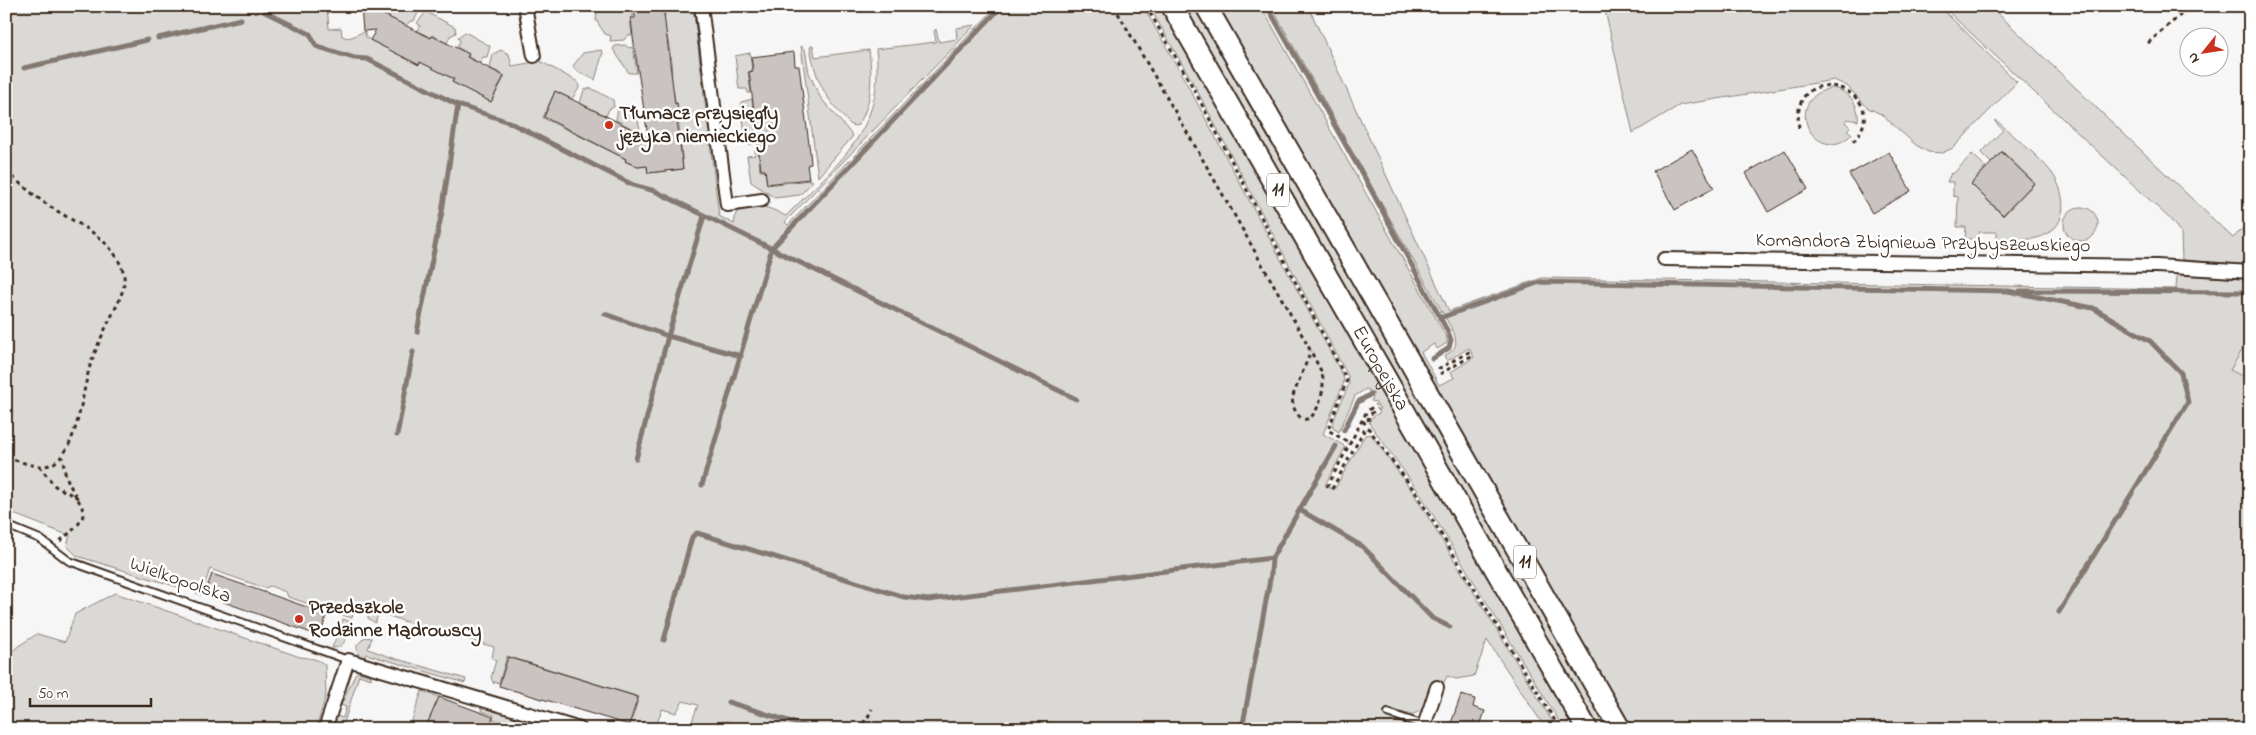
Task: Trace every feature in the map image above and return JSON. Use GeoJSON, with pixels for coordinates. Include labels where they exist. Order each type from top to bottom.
{"type":"FeatureCollection","features":[{"type":"Feature","properties":{"kind":"main road","name":"Europejska"},"geometry":{"type":"LineString","coordinates":[[1172,6],[1587,729]]}},
{"type":"Feature","properties":{"kind":"main road","name":"Europejska"},"geometry":{"type":"LineString","coordinates":[[1206,6],[1620,729]]}},
{"type":"Feature","properties":{"kind":"street"},"geometry":{"type":"LineString","coordinates":[[525,6],[534,56]]}},
{"type":"Feature","properties":{"kind":"street"},"geometry":{"type":"LineString","coordinates":[[701,6],[727,205],[762,200]]}},
{"type":"Feature","properties":{"kind":"street","name":"Komandora Zbigniewa Przybyszewskiego"},"geometry":{"type":"LineString","coordinates":[[1664,259],[2182,267],[2250,272]]}},
{"type":"Feature","properties":{"kind":"street"},"geometry":{"type":"LineString","coordinates":[[325,729],[348,660]]}},
{"type":"Feature","properties":{"kind":"street","name":"Wielkopolska"},"geometry":{"type":"LineString","coordinates":[[348,660],[536,720],[580,729]]}},
{"type":"Feature","properties":{"kind":"street"},"geometry":{"type":"LineString","coordinates":[[1423,727],[1438,687]]}},
{"type":"Feature","properties":{"kind":"lane","name":"Wielkopolska"},"geometry":{"type":"LineString","coordinates":[[6,525],[40,539],[69,562],[348,660]]}},
{"type":"Feature","properties":{"kind":"lane"},"geometry":{"type":"LineString","coordinates":[[1388,713],[1423,727]]}},
{"type":"Feature","properties":{"kind":"lane"},"geometry":{"type":"LineString","coordinates":[[722,729],[731,729]]}},
{"type":"Feature","properties":{"kind":"path"},"geometry":{"type":"LineString","coordinates":[[1114,6],[1310,351],[1324,378],[1323,390],[1316,410],[1312,417],[1307,419],[1301,418],[1297,414],[1292,398],[1310,351]]}},
{"type":"Feature","properties":{"kind":"path"},"geometry":{"type":"LineString","coordinates":[[1146,6],[1190,82],[1347,380],[1328,430],[1351,444]]}},
{"type":"Feature","properties":{"kind":"path"},"geometry":{"type":"LineString","coordinates":[[2148,43],[2191,6]]}},
{"type":"Feature","properties":{"kind":"path"},"geometry":{"type":"LineString","coordinates":[[1799,128],[1798,111],[1804,98],[1815,89],[1836,86],[1849,91],[1861,107],[1862,126],[1852,143]]}},
{"type":"Feature","properties":{"kind":"path"},"geometry":{"type":"LineString","coordinates":[[6,172],[48,205],[91,231],[107,244],[124,273],[122,289],[90,366],[75,427],[62,457],[52,465],[39,466],[6,457]]}},
{"type":"Feature","properties":{"kind":"path"},"geometry":{"type":"LineString","coordinates":[[1438,369],[1470,350]]}},
{"type":"Feature","properties":{"kind":"path"},"geometry":{"type":"LineString","coordinates":[[1440,374],[1473,355]]}},
{"type":"Feature","properties":{"kind":"path"},"geometry":{"type":"LineString","coordinates":[[1327,487],[1367,411],[1376,405]]}},
{"type":"Feature","properties":{"kind":"path"},"geometry":{"type":"LineString","coordinates":[[1368,421],[1370,415],[1378,410]]}},
{"type":"Feature","properties":{"kind":"path"},"geometry":{"type":"LineString","coordinates":[[1363,421],[1416,493],[1560,729]]}},
{"type":"Feature","properties":{"kind":"path"},"geometry":{"type":"LineString","coordinates":[[1332,489],[1366,427]]}},
{"type":"Feature","properties":{"kind":"path"},"geometry":{"type":"LineString","coordinates":[[51,548],[80,523],[84,513],[79,498],[66,476],[62,457]]}},
{"type":"Feature","properties":{"kind":"path"},"geometry":{"type":"LineString","coordinates":[[39,466],[55,486],[79,498]]}},
{"type":"Feature","properties":{"kind":"path"},"geometry":{"type":"LineString","coordinates":[[857,729],[867,719],[872,709]]}},
{"type":"Feature","properties":{"kind":"shaded area"},"geometry":{"type":"Polygon","coordinates":[[[6,6],[327,6],[329,29],[341,28],[342,36],[348,38],[365,32],[366,37],[370,40],[419,65],[421,62],[453,79],[452,82],[491,102],[505,76],[490,68],[493,54],[501,50],[509,54],[512,66],[540,61],[578,82],[579,88],[572,99],[555,91],[543,118],[626,159],[625,161],[637,167],[647,166],[648,173],[683,169],[677,103],[675,103],[674,94],[670,94],[672,75],[670,55],[667,35],[661,17],[665,16],[664,6],[693,6],[719,216],[734,224],[736,213],[749,206],[761,206],[786,216],[840,161],[854,143],[865,124],[873,103],[877,78],[876,49],[936,42],[934,31],[936,29],[939,42],[957,39],[956,28],[975,25],[785,222],[788,225],[997,6],[1143,6],[1187,84],[1343,376],[1344,382],[1323,434],[1345,448],[1325,485],[1334,490],[1365,435],[1371,434],[1414,494],[1557,729],[1546,729],[1487,640],[1474,676],[1456,679],[1447,676],[1433,699],[1417,713],[1406,714],[1388,708],[1385,717],[1406,725],[1410,729],[755,729],[726,721],[715,724],[709,729],[689,729],[698,705],[683,701],[676,713],[662,709],[655,729],[633,729],[630,726],[639,697],[507,656],[499,683],[494,682],[494,684],[491,678],[496,660],[492,658],[494,647],[403,621],[379,612],[375,623],[368,618],[368,608],[356,605],[352,618],[288,597],[286,592],[270,586],[265,588],[210,569],[201,595],[192,591],[193,587],[182,584],[181,588],[77,556],[67,546],[69,533],[65,534],[6,511],[6,6]]]}},
{"type":"Feature","properties":{"kind":"shaded area"},"geometry":{"type":"Polygon","coordinates":[[[391,6],[416,6],[418,13],[414,21],[410,21],[406,26],[388,17],[391,13],[391,6]]]}},
{"type":"Feature","properties":{"kind":"shaded area"},"geometry":{"type":"Polygon","coordinates":[[[606,6],[632,6],[633,17],[630,18],[632,35],[628,35],[624,40],[610,41],[611,36],[605,34],[596,20],[597,12],[606,6]]]}},
{"type":"Feature","properties":{"kind":"shaded area"},"geometry":{"type":"Polygon","coordinates":[[[1149,6],[1161,6],[1576,729],[1564,729],[1419,492],[1369,423],[1371,418],[1379,413],[1380,409],[1376,402],[1371,401],[1373,397],[1368,390],[1366,389],[1355,396],[1339,432],[1334,429],[1332,424],[1349,384],[1348,376],[1192,81],[1149,6]]]}},
{"type":"Feature","properties":{"kind":"shaded area"},"geometry":{"type":"Polygon","coordinates":[[[1182,6],[1195,6],[1609,729],[1597,729],[1182,6]]]}},
{"type":"Feature","properties":{"kind":"shaded area"},"geometry":{"type":"Polygon","coordinates":[[[1216,6],[1261,6],[1447,338],[1447,343],[1437,349],[1434,344],[1421,352],[1439,385],[1454,378],[1451,372],[1474,357],[1469,348],[1447,361],[1444,356],[1455,347],[1454,333],[1271,6],[1308,6],[1449,311],[1542,278],[2176,289],[2177,275],[2250,279],[2250,337],[2230,370],[2250,380],[2250,729],[1630,729],[1216,6]]]}},
{"type":"Feature","properties":{"kind":"shaded area"},"geometry":{"type":"Polygon","coordinates":[[[1604,6],[1939,6],[2017,82],[1953,148],[1942,153],[1928,152],[1916,145],[1881,114],[1868,108],[1847,86],[1834,80],[1680,105],[1633,133],[1604,6]]]}},
{"type":"Feature","properties":{"kind":"shaded area"},"geometry":{"type":"Polygon","coordinates":[[[1942,6],[1990,6],[2233,238],[2250,221],[2245,241],[2250,243],[2250,265],[2182,260],[2181,233],[2170,219],[1942,6]]]}},
{"type":"Feature","properties":{"kind":"shaded area"},"geometry":{"type":"Polygon","coordinates":[[[426,12],[455,27],[456,33],[450,36],[447,43],[432,35],[430,38],[417,31],[420,26],[417,23],[426,12]]]}},
{"type":"Feature","properties":{"kind":"shaded area"},"geometry":{"type":"Polygon","coordinates":[[[465,32],[490,46],[487,57],[483,57],[480,63],[468,57],[469,54],[457,47],[460,41],[458,37],[465,32]]]}},
{"type":"Feature","properties":{"kind":"shaded area"},"geometry":{"type":"Polygon","coordinates":[[[625,45],[629,48],[633,47],[637,73],[629,73],[613,49],[615,46],[625,45]]]}},
{"type":"Feature","properties":{"kind":"shaded area"},"geometry":{"type":"Polygon","coordinates":[[[813,45],[815,57],[869,50],[871,79],[869,98],[858,125],[850,124],[834,106],[823,89],[812,59],[810,47],[813,45]]]}},
{"type":"Feature","properties":{"kind":"shaded area"},"geometry":{"type":"Polygon","coordinates":[[[801,46],[805,49],[809,73],[820,97],[853,136],[818,177],[801,46]]]}},
{"type":"Feature","properties":{"kind":"shaded area"},"geometry":{"type":"Polygon","coordinates":[[[601,50],[603,52],[595,80],[575,70],[573,66],[583,53],[601,50]]]}},
{"type":"Feature","properties":{"kind":"shaded area"},"geometry":{"type":"Polygon","coordinates":[[[750,53],[752,71],[748,72],[751,93],[748,93],[747,89],[739,89],[735,56],[750,53]]]}},
{"type":"Feature","properties":{"kind":"shaded area"},"geometry":{"type":"Polygon","coordinates":[[[591,88],[613,100],[614,107],[609,109],[606,116],[580,103],[584,90],[591,88]]]}},
{"type":"Feature","properties":{"kind":"shaded area"},"geometry":{"type":"Polygon","coordinates":[[[1831,88],[1842,91],[1851,98],[1855,103],[1858,115],[1858,121],[1847,119],[1845,122],[1850,127],[1847,130],[1852,134],[1839,143],[1827,143],[1816,138],[1809,129],[1805,117],[1807,106],[1815,95],[1831,88]]]}},
{"type":"Feature","properties":{"kind":"shaded area"},"geometry":{"type":"Polygon","coordinates":[[[752,99],[757,143],[748,145],[746,143],[741,102],[752,99]]]}},
{"type":"Feature","properties":{"kind":"shaded area"},"geometry":{"type":"Polygon","coordinates":[[[627,105],[636,112],[641,133],[616,120],[618,108],[627,105]]]}},
{"type":"Feature","properties":{"kind":"shaded area"},"geometry":{"type":"Polygon","coordinates":[[[1996,120],[2040,160],[2052,173],[2057,182],[2063,202],[2062,212],[2055,228],[2047,234],[2031,239],[2012,240],[1997,239],[1997,232],[1979,232],[1978,239],[1965,239],[1966,227],[1957,227],[1958,197],[1953,196],[1953,182],[1947,182],[1951,173],[1953,174],[1972,154],[1986,167],[1971,184],[2003,216],[2035,183],[2002,151],[1991,163],[1981,153],[2003,130],[1995,122],[1996,120]]]}},
{"type":"Feature","properties":{"kind":"shaded area"},"geometry":{"type":"Polygon","coordinates":[[[758,149],[760,171],[765,171],[767,185],[813,181],[800,195],[775,198],[751,182],[747,156],[755,155],[755,150],[758,149]]]}},
{"type":"Feature","properties":{"kind":"shaded area"},"geometry":{"type":"Polygon","coordinates":[[[2081,207],[2093,212],[2098,224],[2093,236],[2081,241],[2069,236],[2064,224],[2069,212],[2081,207]]]}},
{"type":"Feature","properties":{"kind":"shaded area"},"geometry":{"type":"Polygon","coordinates":[[[2250,334],[2250,430],[2228,369],[2250,334]]]}},
{"type":"Feature","properties":{"kind":"shaded area"},"geometry":{"type":"Polygon","coordinates":[[[115,593],[300,657],[319,661],[325,665],[326,695],[317,726],[314,729],[6,729],[6,658],[17,647],[37,634],[65,642],[75,614],[115,593]]]}},
{"type":"Feature","properties":{"kind":"shaded area"},"geometry":{"type":"Polygon","coordinates":[[[343,619],[351,622],[348,635],[344,643],[332,648],[343,619]]]}},
{"type":"Feature","properties":{"kind":"shaded area"},"geometry":{"type":"Polygon","coordinates":[[[365,637],[372,638],[368,649],[466,679],[465,683],[366,654],[364,659],[358,654],[357,645],[365,637]]]}},
{"type":"Feature","properties":{"kind":"shaded area"},"geometry":{"type":"Polygon","coordinates":[[[358,672],[371,676],[371,679],[359,675],[342,729],[332,729],[337,716],[343,718],[346,707],[341,705],[355,674],[358,672]]]}},
{"type":"Feature","properties":{"kind":"shaded area"},"geometry":{"type":"Polygon","coordinates":[[[422,691],[439,697],[425,729],[409,729],[422,691]]]}},
{"type":"Feature","properties":{"kind":"shaded area"},"geometry":{"type":"Polygon","coordinates":[[[482,705],[515,715],[524,723],[526,729],[507,729],[509,724],[493,719],[494,715],[481,711],[482,705]]]}},
{"type":"Feature","properties":{"kind":"building"},"geometry":{"type":"Polygon","coordinates":[[[361,6],[366,6],[431,38],[432,36],[469,54],[467,57],[504,76],[491,102],[452,82],[454,79],[420,62],[419,65],[370,40],[376,30],[363,31],[361,6]]]}},
{"type":"Feature","properties":{"kind":"building"},"geometry":{"type":"Polygon","coordinates":[[[634,6],[663,6],[675,104],[677,103],[679,119],[677,120],[683,169],[648,173],[647,166],[638,167],[625,161],[626,159],[544,117],[555,91],[648,137],[633,37],[631,18],[635,18],[634,6]]]}},
{"type":"Feature","properties":{"kind":"building"},"geometry":{"type":"Polygon","coordinates":[[[794,52],[795,66],[799,66],[810,152],[811,164],[807,165],[809,179],[767,184],[765,170],[761,170],[749,72],[753,71],[751,57],[794,52]]]}},
{"type":"Feature","properties":{"kind":"building"},"geometry":{"type":"Polygon","coordinates":[[[1692,149],[1714,188],[1675,210],[1653,171],[1692,149]]]}},
{"type":"Feature","properties":{"kind":"building"},"geometry":{"type":"Polygon","coordinates":[[[1785,150],[1808,189],[1768,212],[1746,173],[1785,150]]]}},
{"type":"Feature","properties":{"kind":"building"},"geometry":{"type":"Polygon","coordinates":[[[1889,152],[1911,191],[1872,213],[1849,174],[1889,152]]]}},
{"type":"Feature","properties":{"kind":"building"},"geometry":{"type":"Polygon","coordinates":[[[2002,152],[2034,183],[2003,215],[1971,184],[2002,152]]]}},
{"type":"Feature","properties":{"kind":"building"},"geometry":{"type":"Polygon","coordinates":[[[212,574],[327,614],[320,636],[204,595],[212,574]]]}},
{"type":"Feature","properties":{"kind":"building"},"geometry":{"type":"Polygon","coordinates":[[[508,657],[638,697],[629,725],[499,686],[508,657]]]}},
{"type":"Feature","properties":{"kind":"building"},"geometry":{"type":"Polygon","coordinates":[[[1461,695],[1475,699],[1473,707],[1485,711],[1479,729],[1449,729],[1461,695]]]}},
{"type":"Feature","properties":{"kind":"building"},"geometry":{"type":"Polygon","coordinates":[[[439,697],[493,717],[489,729],[425,729],[439,697]]]}},
{"type":"Feature","properties":{"kind":"waterway"},"geometry":{"type":"LineString","coordinates":[[702,485],[772,248],[1002,6]]}},
{"type":"Feature","properties":{"kind":"waterway"},"geometry":{"type":"LineString","coordinates":[[1267,6],[1370,188],[1448,332],[1451,340],[1449,348],[1432,359]]}},
{"type":"Feature","properties":{"kind":"waterway"},"geometry":{"type":"LineString","coordinates":[[265,12],[310,34],[316,46],[354,58],[367,59],[458,105],[509,122],[633,185],[655,191],[1076,399]]}},
{"type":"Feature","properties":{"kind":"waterway"},"geometry":{"type":"LineString","coordinates":[[158,38],[241,19]]}},
{"type":"Feature","properties":{"kind":"waterway"},"geometry":{"type":"LineString","coordinates":[[24,68],[147,40]]}},
{"type":"Feature","properties":{"kind":"waterway"},"geometry":{"type":"LineString","coordinates":[[417,332],[442,212],[458,105]]}},
{"type":"Feature","properties":{"kind":"waterway"},"geometry":{"type":"LineString","coordinates":[[636,459],[668,336],[704,216]]}},
{"type":"Feature","properties":{"kind":"waterway"},"geometry":{"type":"LineString","coordinates":[[1440,318],[1540,282],[2008,291],[2093,308],[2150,341],[2181,373],[2188,402],[2059,612]]}},
{"type":"Feature","properties":{"kind":"waterway"},"geometry":{"type":"LineString","coordinates":[[2020,291],[2250,292]]}},
{"type":"Feature","properties":{"kind":"waterway"},"geometry":{"type":"LineString","coordinates":[[605,314],[668,336],[741,356]]}},
{"type":"Feature","properties":{"kind":"waterway"},"geometry":{"type":"LineString","coordinates":[[397,435],[413,352]]}},
{"type":"Feature","properties":{"kind":"waterway"},"geometry":{"type":"LineString","coordinates":[[1344,430],[1358,402],[1371,394]]}},
{"type":"Feature","properties":{"kind":"waterway"},"geometry":{"type":"LineString","coordinates":[[1242,729],[1271,574],[1272,558],[1336,446]]}},
{"type":"Feature","properties":{"kind":"waterway"},"geometry":{"type":"LineString","coordinates":[[1300,510],[1363,547],[1432,618],[1450,627]]}},
{"type":"Feature","properties":{"kind":"waterway"},"geometry":{"type":"LineString","coordinates":[[664,640],[692,537],[697,533],[904,597],[928,600],[1272,558]]}},
{"type":"Feature","properties":{"kind":"waterway"},"geometry":{"type":"LineString","coordinates":[[728,702],[814,729]]}},
{"type":"Feature","properties":{"kind":"place","name":"Tłumacz przysięgły języka niemieckiego"},"geometry":{"type":"Point","coordinates":[609,125]}},
{"type":"Feature","properties":{"kind":"place","name":"Przedszkole Rodzinne Mądrowscy"},"geometry":{"type":"Point","coordinates":[299,619]}}]}
